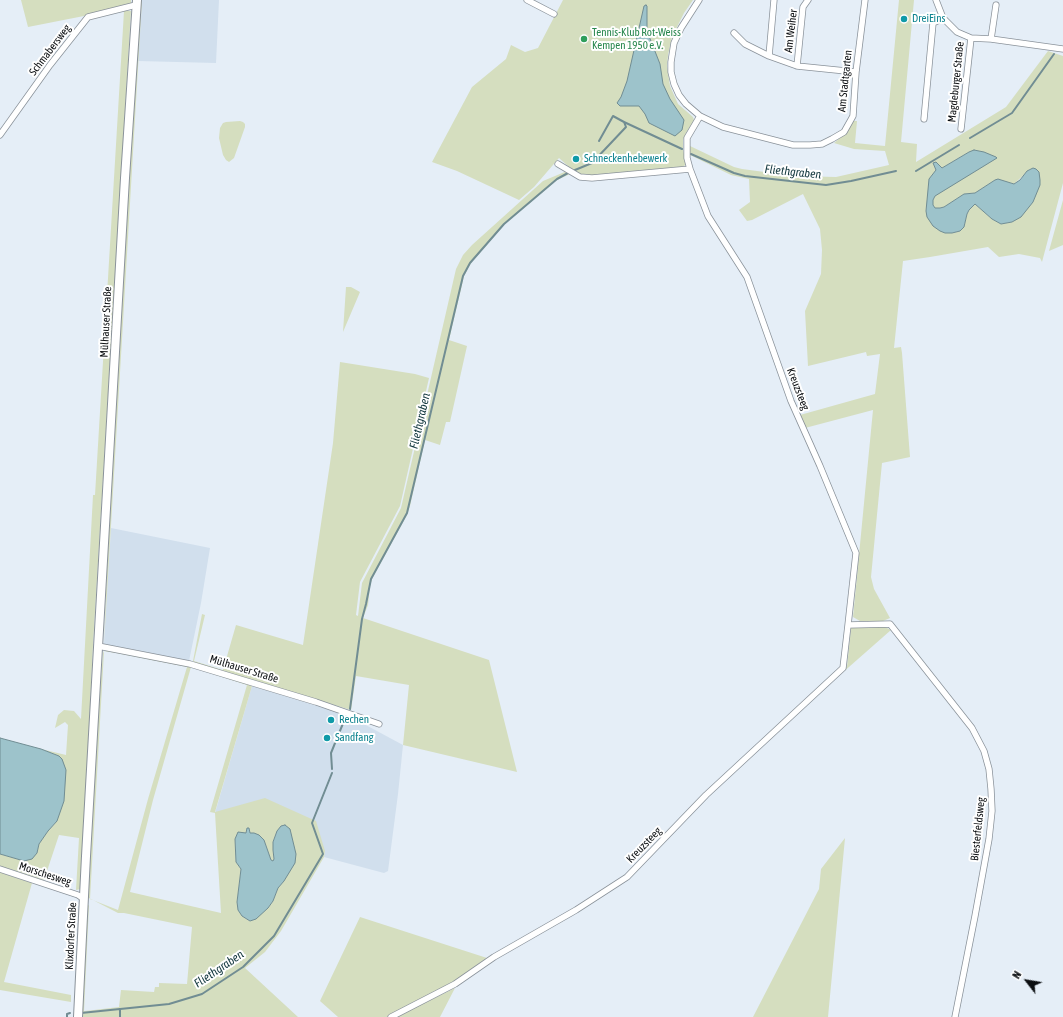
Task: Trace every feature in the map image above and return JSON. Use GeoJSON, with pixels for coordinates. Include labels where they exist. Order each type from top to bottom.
{"type":"FeatureCollection","features":[{"type":"Feature","properties":{"kind":"street"},"geometry":{"type":"LineString","coordinates":[[527,0],[554,14]]}},
{"type":"Feature","properties":{"kind":"street","name":"Am Stadtgarten"},"geometry":{"type":"LineString","coordinates":[[699,0],[681,28],[674,43],[671,72],[679,95],[686,104],[700,116],[723,127],[776,141],[810,145],[822,144],[844,132],[853,116],[856,72],[865,0]]}},
{"type":"Feature","properties":{"kind":"street","name":"Am Weiher"},"geometry":{"type":"LineString","coordinates":[[769,56],[774,0]]}},
{"type":"Feature","properties":{"kind":"street","name":"Am Weiher"},"geometry":{"type":"LineString","coordinates":[[797,66],[803,7],[808,0]]}},
{"type":"Feature","properties":{"kind":"street","name":"Magdeburger Straße"},"geometry":{"type":"LineString","coordinates":[[936,0],[943,18],[957,32],[971,38],[991,39],[1063,49]]}},
{"type":"Feature","properties":{"kind":"street","name":"Schmabersweg"},"geometry":{"type":"LineString","coordinates":[[0,135],[50,65],[88,17],[137,3]]}},
{"type":"Feature","properties":{"kind":"street","name":"Mülhauser Straße"},"geometry":{"type":"LineString","coordinates":[[86,856],[127,138],[137,3]]}},
{"type":"Feature","properties":{"kind":"street"},"geometry":{"type":"LineString","coordinates":[[991,39],[996,5]]}},
{"type":"Feature","properties":{"kind":"street"},"geometry":{"type":"LineString","coordinates":[[924,119],[933,23],[943,18]]}},
{"type":"Feature","properties":{"kind":"street","name":"Am Weiher"},"geometry":{"type":"LineString","coordinates":[[734,33],[745,44],[769,56],[797,66],[856,72]]}},
{"type":"Feature","properties":{"kind":"street","name":"Magdeburger Straße"},"geometry":{"type":"LineString","coordinates":[[962,129],[971,38]]}},
{"type":"Feature","properties":{"kind":"street","name":"Kreuzsteeg"},"geometry":{"type":"LineString","coordinates":[[391,1017],[455,984],[494,957],[576,910],[627,877],[706,796],[843,668],[856,553],[791,401],[747,277],[708,216],[686,158],[687,138],[700,116]]}},
{"type":"Feature","properties":{"kind":"street"},"geometry":{"type":"LineString","coordinates":[[558,164],[580,177],[592,178],[690,169]]}},
{"type":"Feature","properties":{"kind":"street","name":"Biesterfeldsweg"},"geometry":{"type":"LineString","coordinates":[[848,624],[890,624],[972,728],[984,751],[989,769],[992,789],[992,811],[989,840],[955,1017]]}},
{"type":"Feature","properties":{"kind":"street","name":"Mülhauser Straße"},"geometry":{"type":"LineString","coordinates":[[98,646],[190,664],[316,702],[379,724]]}},
{"type":"Feature","properties":{"kind":"street","name":"Klixdorfer Straße"},"geometry":{"type":"LineString","coordinates":[[78,1017],[86,856]]}},
{"type":"Feature","properties":{"kind":"street","name":"Morschesweg"},"geometry":{"type":"LineString","coordinates":[[0,869],[78,895],[84,899]]}},
{"type":"Feature","properties":{"kind":"shaded area"},"geometry":{"type":"Polygon","coordinates":[[[142,0],[219,0],[216,63],[138,61],[142,0]]]}},
{"type":"Feature","properties":{"kind":"shaded area"},"geometry":{"type":"Polygon","coordinates":[[[646,5],[647,31],[660,64],[663,84],[670,99],[684,120],[682,130],[675,136],[649,123],[639,106],[620,106],[617,103],[627,81],[644,6],[646,5]]]}},
{"type":"Feature","properties":{"kind":"shaded area"},"geometry":{"type":"Polygon","coordinates":[[[974,150],[984,152],[997,158],[935,196],[933,205],[935,208],[944,207],[964,194],[975,193],[998,179],[1014,184],[1020,180],[1027,171],[1033,168],[1039,172],[1040,185],[1033,202],[1021,217],[1012,222],[1001,224],[992,219],[975,204],[969,210],[964,227],[960,231],[945,233],[933,226],[927,217],[926,211],[929,179],[936,170],[933,163],[936,162],[942,168],[974,150]]]}},
{"type":"Feature","properties":{"kind":"shaded area"},"geometry":{"type":"Polygon","coordinates":[[[111,528],[210,548],[201,603],[189,661],[104,644],[111,528]]]}},
{"type":"Feature","properties":{"kind":"shaded area"},"geometry":{"type":"Polygon","coordinates":[[[252,686],[349,716],[403,745],[388,871],[384,873],[324,857],[325,851],[215,813],[252,686]]]}},
{"type":"Feature","properties":{"kind":"shaded area"},"geometry":{"type":"Polygon","coordinates":[[[0,738],[41,749],[59,756],[62,759],[66,770],[64,801],[57,821],[39,844],[37,853],[32,859],[24,861],[0,854],[0,738]]]}},
{"type":"Feature","properties":{"kind":"shaded area"},"geometry":{"type":"Polygon","coordinates":[[[285,825],[290,829],[296,854],[295,863],[278,888],[273,901],[268,908],[256,919],[250,921],[242,916],[238,910],[237,902],[241,869],[236,862],[235,839],[238,832],[246,833],[247,828],[249,828],[250,833],[259,835],[264,840],[271,860],[273,861],[273,842],[277,831],[281,826],[285,825]]]}},
{"type":"Feature","properties":{"kind":"green space"},"geometry":{"type":"Polygon","coordinates":[[[21,0],[131,0],[131,4],[89,15],[28,27],[21,0]]]}},
{"type":"Feature","properties":{"kind":"green space"},"geometry":{"type":"Polygon","coordinates":[[[139,0],[142,0],[104,644],[109,514],[139,0]]]}},
{"type":"Feature","properties":{"kind":"green space"},"geometry":{"type":"Polygon","coordinates":[[[563,0],[693,0],[684,13],[672,37],[667,66],[670,86],[678,104],[693,117],[694,120],[683,140],[686,164],[683,167],[591,176],[577,174],[559,158],[534,187],[519,200],[457,171],[432,162],[472,87],[506,59],[511,45],[525,52],[538,48],[563,0]]]}},
{"type":"Feature","properties":{"kind":"green space"},"geometry":{"type":"Polygon","coordinates":[[[899,0],[914,0],[901,142],[917,144],[916,162],[1006,107],[1048,51],[1063,56],[1063,183],[1042,262],[1040,258],[1019,254],[999,257],[988,247],[903,261],[894,348],[901,347],[902,353],[910,457],[882,463],[871,577],[874,589],[890,618],[883,621],[860,621],[853,617],[873,410],[805,428],[800,415],[875,394],[880,354],[867,356],[866,352],[808,366],[805,311],[821,274],[822,250],[820,229],[803,194],[752,220],[747,221],[739,210],[750,202],[749,179],[731,175],[690,155],[690,146],[734,167],[742,169],[795,176],[836,177],[889,165],[885,151],[854,149],[834,143],[846,133],[853,121],[857,121],[855,143],[885,146],[899,0]],[[969,152],[936,170],[932,175],[926,211],[952,233],[960,231],[964,227],[967,214],[971,207],[975,204],[992,219],[1001,224],[1012,222],[1033,202],[1035,196],[1030,169],[1014,184],[995,180],[975,193],[964,194],[944,207],[935,208],[933,205],[933,200],[969,152]]]}},
{"type":"Feature","properties":{"kind":"green space"},"geometry":{"type":"Polygon","coordinates":[[[124,11],[131,11],[93,645],[81,889],[76,890],[79,838],[59,835],[44,880],[0,866],[0,854],[24,861],[37,853],[39,844],[57,821],[59,756],[41,749],[66,755],[68,725],[65,722],[55,728],[58,715],[64,710],[74,711],[81,719],[93,495],[95,495],[124,11]]]}},
{"type":"Feature","properties":{"kind":"green space"},"geometry":{"type":"Polygon","coordinates":[[[240,121],[245,124],[245,127],[234,158],[229,162],[223,155],[219,138],[220,128],[223,123],[240,121]]]}},
{"type":"Feature","properties":{"kind":"green space"},"geometry":{"type":"Polygon","coordinates":[[[567,171],[570,174],[557,180],[505,224],[471,263],[464,276],[449,340],[467,346],[450,422],[446,422],[440,445],[425,440],[407,515],[372,579],[368,605],[363,618],[489,660],[517,772],[403,745],[409,685],[356,676],[351,710],[197,664],[193,661],[202,614],[205,615],[194,661],[223,670],[236,625],[303,645],[333,443],[340,362],[415,374],[429,378],[400,506],[360,582],[356,615],[358,616],[362,583],[401,508],[456,269],[463,255],[472,245],[543,181],[567,171]]]}},
{"type":"Feature","properties":{"kind":"green space"},"geometry":{"type":"Polygon","coordinates":[[[1063,200],[1063,245],[1049,251],[1063,200]]]}},
{"type":"Feature","properties":{"kind":"green space"},"geometry":{"type":"Polygon","coordinates":[[[346,287],[351,287],[360,292],[343,332],[346,287]]]}},
{"type":"Feature","properties":{"kind":"green space"},"geometry":{"type":"Polygon","coordinates":[[[881,625],[891,630],[841,674],[847,666],[851,628],[881,625]]]}},
{"type":"Feature","properties":{"kind":"green space"},"geometry":{"type":"Polygon","coordinates":[[[109,650],[191,666],[248,683],[252,686],[215,812],[265,798],[316,821],[325,851],[324,857],[281,931],[265,952],[245,968],[298,1017],[81,1017],[87,906],[89,905],[84,1011],[119,1007],[121,990],[154,992],[155,987],[159,987],[159,983],[187,984],[192,927],[118,913],[94,900],[118,910],[148,799],[187,667],[104,651],[109,650]],[[191,667],[153,800],[130,892],[221,913],[215,813],[210,812],[247,685],[191,667]],[[285,825],[281,826],[277,831],[273,842],[273,861],[271,860],[264,840],[250,833],[249,828],[247,828],[246,833],[235,839],[236,862],[241,869],[237,902],[238,910],[242,916],[250,921],[268,908],[273,901],[278,888],[284,881],[285,825]]]}},
{"type":"Feature","properties":{"kind":"green space"},"geometry":{"type":"Polygon","coordinates":[[[104,651],[90,899],[87,897],[95,754],[104,651]]]}},
{"type":"Feature","properties":{"kind":"green space"},"geometry":{"type":"Polygon","coordinates":[[[845,838],[828,1017],[753,1017],[819,889],[821,869],[845,838]]]}},
{"type":"Feature","properties":{"kind":"green space"},"geometry":{"type":"Polygon","coordinates":[[[0,872],[32,883],[4,982],[71,995],[71,1002],[0,990],[0,872]]]}},
{"type":"Feature","properties":{"kind":"green space"},"geometry":{"type":"Polygon","coordinates":[[[360,917],[487,958],[452,983],[387,1017],[338,1017],[320,1001],[360,917]]]}},
{"type":"Feature","properties":{"kind":"green space"},"geometry":{"type":"Polygon","coordinates":[[[455,988],[440,1017],[396,1017],[455,988]]]}},
{"type":"Feature","properties":{"kind":"waterway","name":"Fliethgraben"},"geometry":{"type":"LineString","coordinates":[[970,138],[1012,113],[1054,54]]}},
{"type":"Feature","properties":{"kind":"waterway"},"geometry":{"type":"LineString","coordinates":[[599,141],[613,116],[624,122]]}},
{"type":"Feature","properties":{"kind":"waterway","name":"Fliethgraben"},"geometry":{"type":"LineString","coordinates":[[575,170],[592,163],[626,127],[624,122],[682,149]]}},
{"type":"Feature","properties":{"kind":"waterway","name":"Fliethgraben"},"geometry":{"type":"LineString","coordinates":[[916,171],[959,145]]}},
{"type":"Feature","properties":{"kind":"waterway","name":"Fliethgraben"},"geometry":{"type":"LineString","coordinates":[[691,154],[734,173],[745,176],[826,185],[896,171]]}},
{"type":"Feature","properties":{"kind":"waterway","name":"Fliethgraben"},"geometry":{"type":"LineString","coordinates":[[350,709],[362,619],[371,579],[407,513],[463,276],[470,263],[504,224],[557,179],[568,173]]}},
{"type":"Feature","properties":{"kind":"waterway","name":"Fliethgraben"},"geometry":{"type":"LineString","coordinates":[[332,769],[331,753],[346,716]]}},
{"type":"Feature","properties":{"kind":"waterway","name":"Fliethgraben"},"geometry":{"type":"LineString","coordinates":[[81,1013],[169,1004],[202,994],[243,967],[274,936],[323,854],[312,823],[332,773]]}},
{"type":"Feature","properties":{"kind":"waterway","name":"Fliethgraben"},"geometry":{"type":"LineString","coordinates":[[120,1009],[120,1017]]}},
{"type":"Feature","properties":{"kind":"waterway"},"geometry":{"type":"LineString","coordinates":[[67,1017],[67,1014],[70,1013]]}},
{"type":"Feature","properties":{"kind":"place","name":"DreiEins"},"geometry":{"type":"Point","coordinates":[904,19]}},
{"type":"Feature","properties":{"kind":"place","name":"Tennis-Klub Rot-Weiss Kempen 1950 e.V."},"geometry":{"type":"Point","coordinates":[584,39]}},
{"type":"Feature","properties":{"kind":"place","name":"Schneckenhebewerk"},"geometry":{"type":"Point","coordinates":[576,159]}},
{"type":"Feature","properties":{"kind":"place","name":"Rechen"},"geometry":{"type":"Point","coordinates":[331,720]}},
{"type":"Feature","properties":{"kind":"place","name":"Sandfang"},"geometry":{"type":"Point","coordinates":[327,738]}}]}
